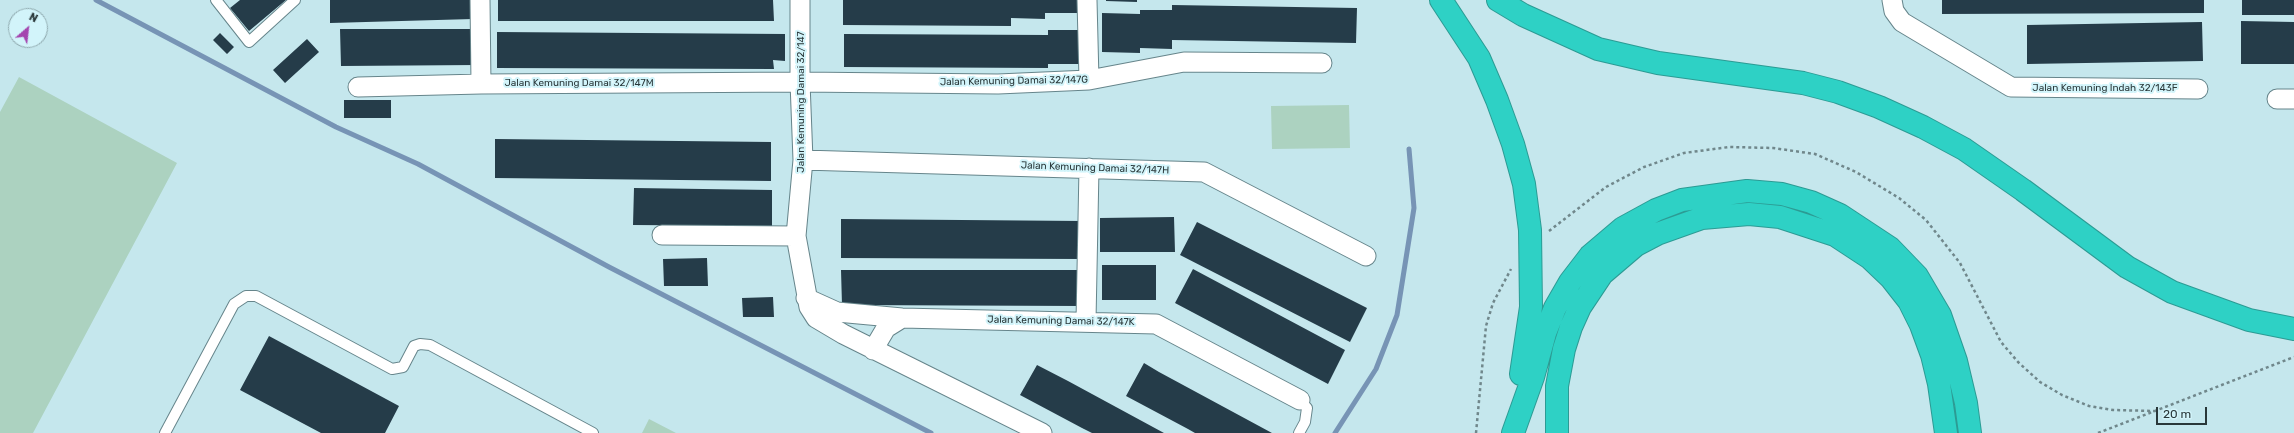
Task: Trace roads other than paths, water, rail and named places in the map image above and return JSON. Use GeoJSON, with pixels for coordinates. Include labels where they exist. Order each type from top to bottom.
{"type":"FeatureCollection","features":[{"type":"Feature","properties":{"kind":"highway"},"geometry":{"type":"LineString","coordinates":[[1441,0],[1456,20],[1482,65],[1511,137],[1524,184],[1530,230],[1532,307],[1513,433]]}},
{"type":"Feature","properties":{"kind":"highway"},"geometry":{"type":"LineString","coordinates":[[1498,0],[1523,15],[1598,49],[1658,63],[1803,83],[1838,92],[1879,107],[1923,127],[1964,150],[2023,190],[2127,268],[2172,292],[2249,320],[2294,330]]}},
{"type":"Feature","properties":{"kind":"highway"},"geometry":{"type":"LineString","coordinates":[[1513,433],[1553,314],[1570,282],[1590,256],[1623,228],[1656,210],[1682,200],[1736,192],[1782,194],[1811,202],[1846,218],[1890,248],[1917,276],[1940,315],[1956,361],[1966,403],[1970,433]]}},
{"type":"Feature","properties":{"kind":"highway"},"geometry":{"type":"LineString","coordinates":[[1557,433],[1557,386],[1564,349],[1571,327],[1580,307],[1602,274],[1636,245],[1657,234],[1702,218],[1724,215],[1757,214],[1780,217],[1835,235],[1870,258],[1891,278],[1909,302],[1922,325],[1932,355],[1943,403],[1946,433]]}},
{"type":"Feature","properties":{"kind":"street"},"geometry":{"type":"LineString","coordinates":[[480,0],[482,84]]}},
{"type":"Feature","properties":{"kind":"street","name":"Jalan Kemuning Damai 32/147"},"geometry":{"type":"LineString","coordinates":[[800,0],[802,160],[796,236],[806,298],[816,318],[873,350],[1042,433]]}},
{"type":"Feature","properties":{"kind":"street"},"geometry":{"type":"LineString","coordinates":[[1087,0],[1088,80]]}},
{"type":"Feature","properties":{"kind":"street","name":"Jalan Kemuning Indah 32/143F"},"geometry":{"type":"LineString","coordinates":[[1892,0],[1894,11],[1902,22],[2011,87],[2198,89]]}},
{"type":"Feature","properties":{"kind":"street","name":"Jalan Kemuning Damai 32/147G"},"geometry":{"type":"LineString","coordinates":[[800,82],[998,84],[1088,80],[1184,62],[1322,62]]}},
{"type":"Feature","properties":{"kind":"street","name":"Jalan Kemuning Damai 32/147M"},"geometry":{"type":"LineString","coordinates":[[358,87],[482,84],[800,82]]}},
{"type":"Feature","properties":{"kind":"street","name":"Jalan Kemuning Damai 32/147H"},"geometry":{"type":"LineString","coordinates":[[802,160],[1204,172],[1366,256]]}},
{"type":"Feature","properties":{"kind":"street"},"geometry":{"type":"LineString","coordinates":[[1086,321],[1088,168]]}},
{"type":"Feature","properties":{"kind":"street"},"geometry":{"type":"LineString","coordinates":[[662,235],[796,236]]}},
{"type":"Feature","properties":{"kind":"street","name":"Jalan Kemuning Damai 32/147K"},"geometry":{"type":"LineString","coordinates":[[806,298],[838,312],[902,318],[1086,321],[1156,324],[1300,400]]}},
{"type":"Feature","properties":{"kind":"street"},"geometry":{"type":"LineString","coordinates":[[873,350],[886,328],[902,318]]}},
{"type":"Feature","properties":{"kind":"lane"},"geometry":{"type":"LineString","coordinates":[[216,0],[249,42],[295,0]]}},
{"type":"Feature","properties":{"kind":"lane"},"geometry":{"type":"LineString","coordinates":[[165,433],[234,304],[246,296],[256,296],[392,369],[403,367],[414,346],[420,344],[430,345],[593,433]]}},
{"type":"Feature","properties":{"kind":"lane"},"geometry":{"type":"LineString","coordinates":[[1299,433],[1305,422],[1308,408],[1300,400]]}},
{"type":"Feature","properties":{"kind":"waterway"},"geometry":{"type":"LineString","coordinates":[[96,0],[336,127],[418,164],[609,267],[931,433]]}},
{"type":"Feature","properties":{"kind":"waterway"},"geometry":{"type":"LineString","coordinates":[[1335,433],[1376,369],[1397,315],[1414,208],[1409,149]]}}]}
